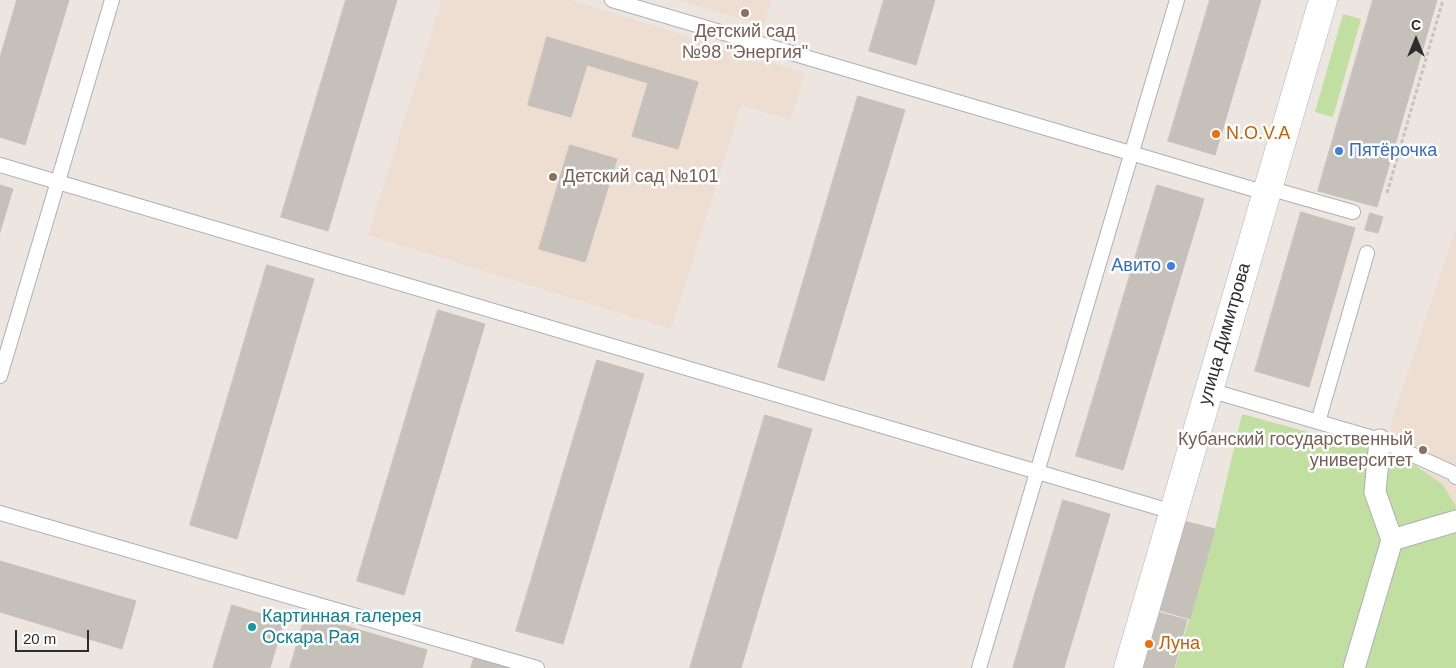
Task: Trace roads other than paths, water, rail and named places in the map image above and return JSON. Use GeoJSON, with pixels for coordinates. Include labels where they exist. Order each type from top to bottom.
{"type":"FeatureCollection","features":[{"type":"Feature","properties":{"kind":"street","name":"улица Димитрова"},"geometry":{"type":"LineString","coordinates":[[1128,668],[1173,512],[1189,478],[1209,390],[1323,0]]}},
{"type":"Feature","properties":{"kind":"street"},"geometry":{"type":"LineString","coordinates":[[1354,668],[1392,540],[1375,492],[1380,440]]}},
{"type":"Feature","properties":{"kind":"street"},"geometry":{"type":"LineString","coordinates":[[1392,540],[1456,521]]}},
{"type":"Feature","properties":{"kind":"lane"},"geometry":{"type":"LineString","coordinates":[[0,376],[112,0]]}},
{"type":"Feature","properties":{"kind":"lane"},"geometry":{"type":"LineString","coordinates":[[612,0],[1132,154],[1353,212]]}},
{"type":"Feature","properties":{"kind":"lane"},"geometry":{"type":"LineString","coordinates":[[979,668],[1176,0]]}},
{"type":"Feature","properties":{"kind":"lane"},"geometry":{"type":"LineString","coordinates":[[0,165],[1173,512]]}},
{"type":"Feature","properties":{"kind":"lane"},"geometry":{"type":"LineString","coordinates":[[1318,422],[1367,253]]}},
{"type":"Feature","properties":{"kind":"lane"},"geometry":{"type":"LineString","coordinates":[[1209,390],[1380,440],[1453,473],[1456,477]]}},
{"type":"Feature","properties":{"kind":"lane"},"geometry":{"type":"LineString","coordinates":[[0,513],[537,668]]}},
{"type":"Feature","properties":{"kind":"place","name":"Детский сад №98 \"Энергия\""},"geometry":{"type":"Point","coordinates":[745,13]}},
{"type":"Feature","properties":{"kind":"place","name":"N.O.V.A"},"geometry":{"type":"Point","coordinates":[1216,134]}},
{"type":"Feature","properties":{"kind":"place","name":"Пятёрочка"},"geometry":{"type":"Point","coordinates":[1339,151]}},
{"type":"Feature","properties":{"kind":"place","name":"Детский сад №101"},"geometry":{"type":"Point","coordinates":[553,177]}},
{"type":"Feature","properties":{"kind":"place","name":"Авито"},"geometry":{"type":"Point","coordinates":[1171,266]}},
{"type":"Feature","properties":{"kind":"place","name":"Кубанский государственный университет"},"geometry":{"type":"Point","coordinates":[1423,450]}},
{"type":"Feature","properties":{"kind":"place","name":"Картинная галерея Оскара Рая"},"geometry":{"type":"Point","coordinates":[252,627]}},
{"type":"Feature","properties":{"kind":"place","name":"Луна"},"geometry":{"type":"Point","coordinates":[1149,644]}}]}
